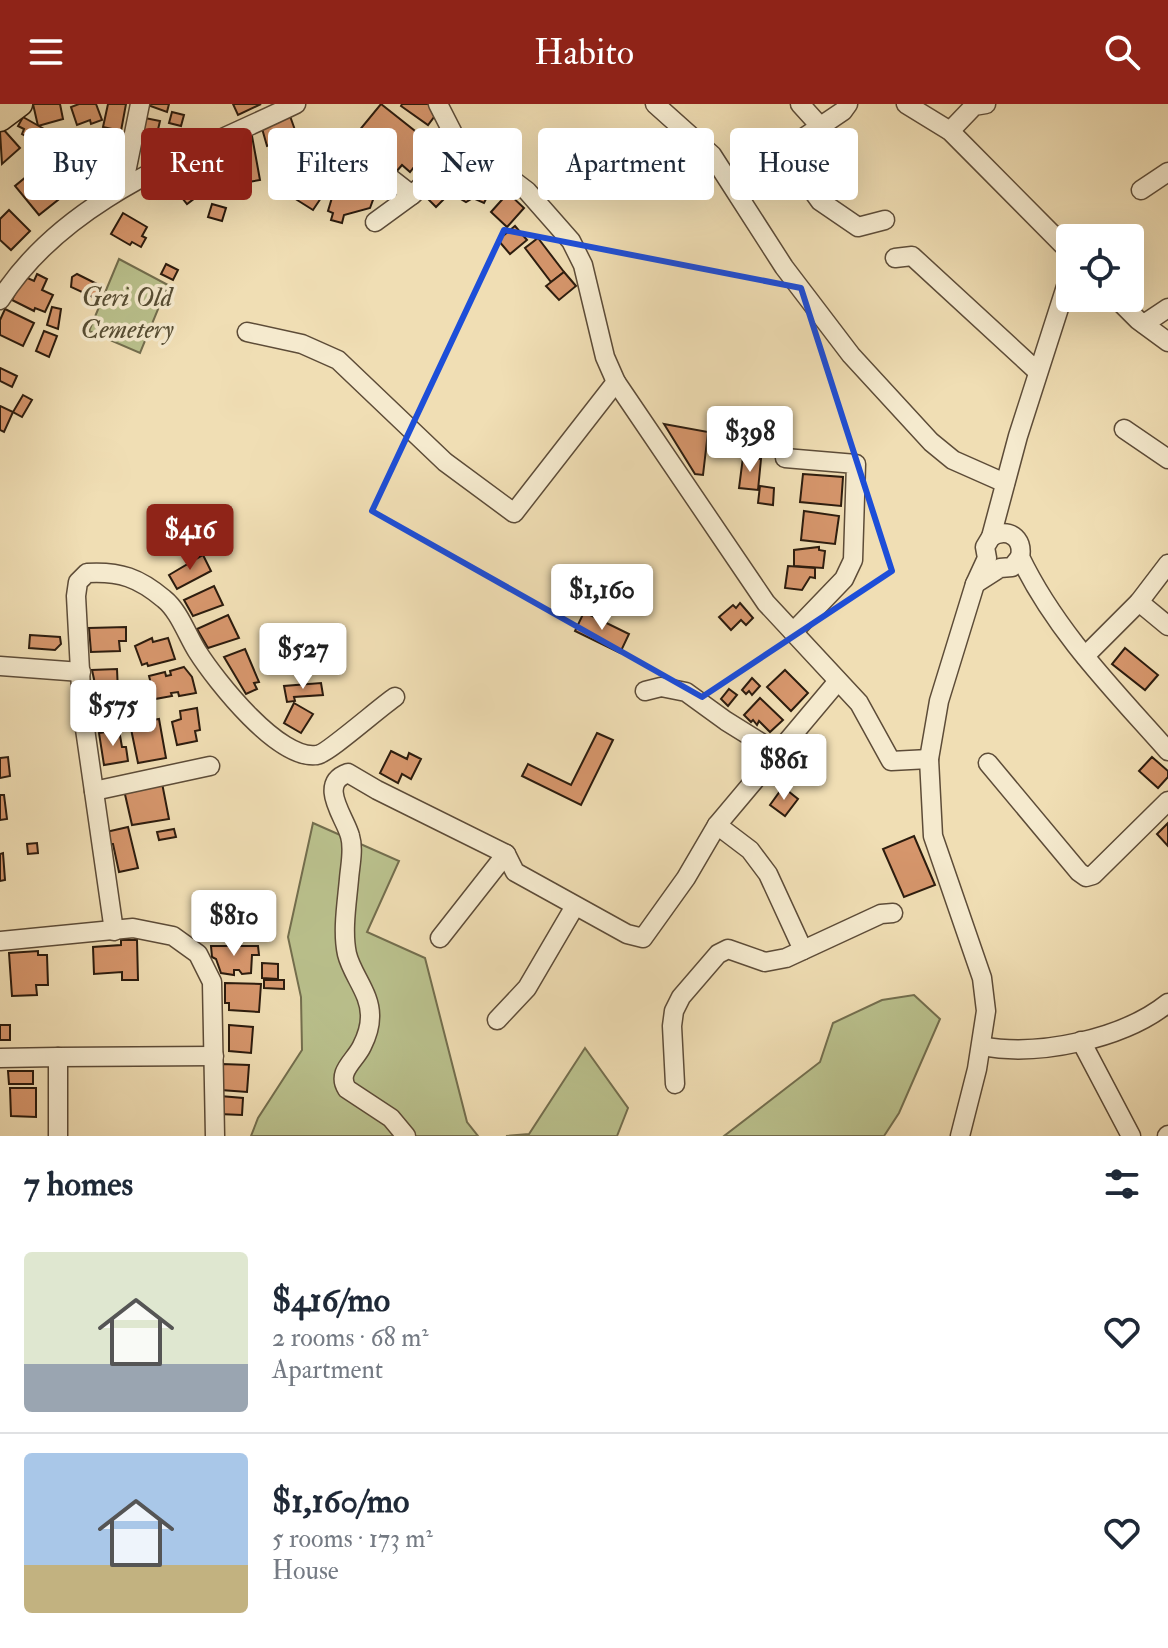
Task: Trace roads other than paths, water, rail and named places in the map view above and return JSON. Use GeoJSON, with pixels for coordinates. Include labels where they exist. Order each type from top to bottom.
{"type":"FeatureCollection","features":[{"type":"Feature","properties":{"kind":"street"},"geometry":{"type":"LineString","coordinates":[[125,177],[140,104]]}},
{"type":"Feature","properties":{"kind":"street"},"geometry":{"type":"LineString","coordinates":[[125,186],[296,104]]}},
{"type":"Feature","properties":{"kind":"street"},"geometry":{"type":"LineString","coordinates":[[438,104],[450,128]]}},
{"type":"Feature","properties":{"kind":"street"},"geometry":{"type":"LineString","coordinates":[[655,104],[712,155],[730,180]]}},
{"type":"Feature","properties":{"kind":"street"},"geometry":{"type":"LineString","coordinates":[[800,104],[819,125]]}},
{"type":"Feature","properties":{"kind":"street"},"geometry":{"type":"LineString","coordinates":[[815,128],[843,111],[848,104]]}},
{"type":"Feature","properties":{"kind":"street"},"geometry":{"type":"LineString","coordinates":[[906,104],[950,131],[1056,238]]}},
{"type":"Feature","properties":{"kind":"street"},"geometry":{"type":"LineString","coordinates":[[950,131],[974,106],[986,104]]}},
{"type":"Feature","properties":{"kind":"street"},"geometry":{"type":"LineString","coordinates":[[1141,190],[1168,172]]}},
{"type":"Feature","properties":{"kind":"street"},"geometry":{"type":"LineString","coordinates":[[375,222],[412,195],[397,183]]}},
{"type":"Feature","properties":{"kind":"street"},"geometry":{"type":"LineString","coordinates":[[522,187],[571,241],[583,265],[605,357],[616,382],[766,603],[859,703],[891,761],[929,759]]}},
{"type":"Feature","properties":{"kind":"street"},"geometry":{"type":"LineString","coordinates":[[0,300],[44,247],[105,200]]}},
{"type":"Feature","properties":{"kind":"street"},"geometry":{"type":"LineString","coordinates":[[743,200],[784,267],[827,327],[860,366],[931,442],[953,460],[1004,487]]}},
{"type":"Feature","properties":{"kind":"street"},"geometry":{"type":"LineString","coordinates":[[819,200],[858,227],[885,220]]}},
{"type":"Feature","properties":{"kind":"street"},"geometry":{"type":"LineString","coordinates":[[895,258],[912,256],[1038,372]]}},
{"type":"Feature","properties":{"kind":"street"},"geometry":{"type":"LineString","coordinates":[[1144,324],[1168,308]]}},
{"type":"Feature","properties":{"kind":"street"},"geometry":{"type":"LineString","coordinates":[[1058,312],[991,537],[985,547],[1033,584],[1085,656],[1168,751]]}},
{"type":"Feature","properties":{"kind":"street"},"geometry":{"type":"LineString","coordinates":[[1131,312],[1168,342]]}},
{"type":"Feature","properties":{"kind":"street"},"geometry":{"type":"LineString","coordinates":[[247,332],[302,344],[338,360],[445,462],[514,513],[616,382]]}},
{"type":"Feature","properties":{"kind":"street"},"geometry":{"type":"LineString","coordinates":[[1124,429],[1168,459]]}},
{"type":"Feature","properties":{"kind":"street"},"geometry":{"type":"LineString","coordinates":[[785,458],[856,464],[853,560],[844,579],[793,632]]}},
{"type":"Feature","properties":{"kind":"street"},"geometry":{"type":"LineString","coordinates":[[960,1136],[982,1046],[986,1011],[982,978],[933,836],[929,759],[939,701],[975,584],[1005,563],[1021,545],[1010,533],[1004,487]]}},
{"type":"Feature","properties":{"kind":"street"},"geometry":{"type":"LineString","coordinates":[[991,537],[1002,532],[1010,533]]}},
{"type":"Feature","properties":{"kind":"street"},"geometry":{"type":"LineString","coordinates":[[1085,656],[1139,602],[1168,564]]}},
{"type":"Feature","properties":{"kind":"street"},"geometry":{"type":"LineString","coordinates":[[114,931],[82,708],[76,596],[78,582],[87,573],[111,571],[140,582],[168,602],[198,654],[244,711],[271,738],[303,755],[320,756],[395,697]]}},
{"type":"Feature","properties":{"kind":"street"},"geometry":{"type":"LineString","coordinates":[[1139,602],[1168,626]]}},
{"type":"Feature","properties":{"kind":"street"},"geometry":{"type":"LineString","coordinates":[[0,666],[81,672]]}},
{"type":"Feature","properties":{"kind":"street"},"geometry":{"type":"LineString","coordinates":[[406,1136],[391,1118],[347,1089],[342,1082],[343,1074],[361,1047],[370,1022],[370,1007],[347,953],[351,838],[334,796],[334,783],[341,775],[348,773],[506,854],[515,872],[627,934],[643,938],[686,878],[717,825],[838,681]]}},
{"type":"Feature","properties":{"kind":"street"},"geometry":{"type":"LineString","coordinates":[[645,691],[661,687],[686,692],[779,754]]}},
{"type":"Feature","properties":{"kind":"street"},"geometry":{"type":"LineString","coordinates":[[988,763],[1086,877],[1093,875],[1168,801]]}},
{"type":"Feature","properties":{"kind":"street"},"geometry":{"type":"LineString","coordinates":[[94,791],[210,766]]}},
{"type":"Feature","properties":{"kind":"street"},"geometry":{"type":"LineString","coordinates":[[717,825],[750,850],[768,874],[803,950]]}},
{"type":"Feature","properties":{"kind":"street"},"geometry":{"type":"LineString","coordinates":[[440,938],[506,854]]}},
{"type":"Feature","properties":{"kind":"street"},"geometry":{"type":"LineString","coordinates":[[497,1020],[527,988],[575,906]]}},
{"type":"Feature","properties":{"kind":"street"},"geometry":{"type":"LineString","coordinates":[[675,1084],[674,1011],[681,997],[718,954],[728,949],[765,962],[786,958],[881,914],[893,913]]}},
{"type":"Feature","properties":{"kind":"street"},"geometry":{"type":"LineString","coordinates":[[0,941],[133,928],[173,936],[198,954],[212,982],[215,1136]]}},
{"type":"Feature","properties":{"kind":"street"},"geometry":{"type":"LineString","coordinates":[[982,1046],[999,1050],[1053,1047],[1081,1041],[1126,1026],[1168,1003]]}},
{"type":"Feature","properties":{"kind":"street"},"geometry":{"type":"LineString","coordinates":[[1081,1041],[1131,1136]]}},
{"type":"Feature","properties":{"kind":"street"},"geometry":{"type":"LineString","coordinates":[[0,1058],[214,1056]]}},
{"type":"Feature","properties":{"kind":"street"},"geometry":{"type":"LineString","coordinates":[[58,1057],[58,1136]]}},
{"type":"Feature","properties":{"kind":"park label","name":"Geri Old Cemetery"},"geometry":{"type":"Point","coordinates":[127,312]}}]}
